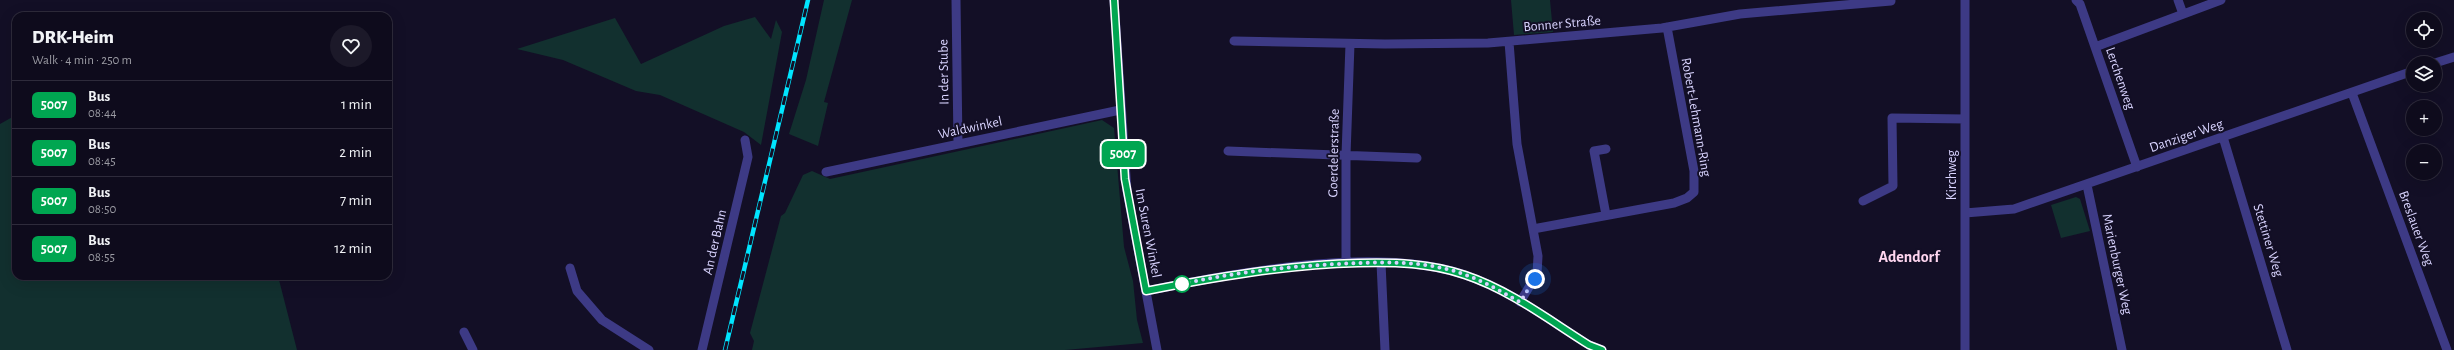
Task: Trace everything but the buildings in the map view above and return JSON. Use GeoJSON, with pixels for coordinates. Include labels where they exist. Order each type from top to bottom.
{"type":"FeatureCollection","features":[{"type":"Feature","properties":{"kind":"street","name":"In der Stube"},"geometry":{"type":"LineString","coordinates":[[956,0],[958,144]]}},
{"type":"Feature","properties":{"kind":"street","name":"Im Suren Winkel"},"geometry":{"type":"LineString","coordinates":[[1114,0],[1120,110],[1128,198],[1157,350]]}},
{"type":"Feature","properties":{"kind":"street","name":"Kirchweg"},"geometry":{"type":"LineString","coordinates":[[1965,0],[1966,350]]}},
{"type":"Feature","properties":{"kind":"street","name":"Lerchenweg"},"geometry":{"type":"LineString","coordinates":[[2076,0],[2080,4],[2137,167]]}},
{"type":"Feature","properties":{"kind":"street"},"geometry":{"type":"LineString","coordinates":[[2178,0],[2183,14]]}},
{"type":"Feature","properties":{"kind":"street"},"geometry":{"type":"LineString","coordinates":[[2095,47],[2221,0]]}},
{"type":"Feature","properties":{"kind":"street","name":"Bonner Straße"},"geometry":{"type":"LineString","coordinates":[[1234,41],[1458,45],[1509,42],[1667,27],[1740,14],[1891,1]]}},
{"type":"Feature","properties":{"kind":"street","name":"Robert-Lehmann-Ring"},"geometry":{"type":"LineString","coordinates":[[1533,229],[1682,201],[1694,192],[1694,171],[1667,27]]}},
{"type":"Feature","properties":{"kind":"street"},"geometry":{"type":"LineString","coordinates":[[1509,42],[1516,135],[1538,266],[1535,279],[1520,302]]}},
{"type":"Feature","properties":{"kind":"street","name":"Goerdelerstraße"},"geometry":{"type":"LineString","coordinates":[[1346,263],[1346,155],[1350,44]]}},
{"type":"Feature","properties":{"kind":"street"},"geometry":{"type":"LineString","coordinates":[[2442,61],[2454,57]]}},
{"type":"Feature","properties":{"kind":"street","name":"Danziger Weg"},"geometry":{"type":"LineString","coordinates":[[1965,213],[2014,210],[2406,73]]}},
{"type":"Feature","properties":{"kind":"street","name":"Breslauer Weg"},"geometry":{"type":"LineString","coordinates":[[2352,92],[2447,350]]}},
{"type":"Feature","properties":{"kind":"street","name":"Waldwinkel"},"geometry":{"type":"LineString","coordinates":[[826,172],[1120,110]]}},
{"type":"Feature","properties":{"kind":"street"},"geometry":{"type":"LineString","coordinates":[[1863,201],[1893,186],[1892,118],[1965,119]]}},
{"type":"Feature","properties":{"kind":"street","name":"Stettiner Weg"},"geometry":{"type":"LineString","coordinates":[[2223,137],[2288,350]]}},
{"type":"Feature","properties":{"kind":"street","name":"An der Bahn"},"geometry":{"type":"LineString","coordinates":[[702,350],[748,157],[745,140]]}},
{"type":"Feature","properties":{"kind":"street"},"geometry":{"type":"LineString","coordinates":[[1606,149],[1594,151],[1606,215]]}},
{"type":"Feature","properties":{"kind":"street"},"geometry":{"type":"LineString","coordinates":[[1228,152],[1417,158]]}},
{"type":"Feature","properties":{"kind":"street","name":"Marienburger Weg"},"geometry":{"type":"LineString","coordinates":[[2087,185],[2122,350]]}},
{"type":"Feature","properties":{"kind":"street"},"geometry":{"type":"LineString","coordinates":[[1146,291],[1252,272],[1346,263],[1401,263],[1444,268],[1486,283],[1520,302],[1589,345],[1602,350]]}},
{"type":"Feature","properties":{"kind":"street"},"geometry":{"type":"LineString","coordinates":[[1381,263],[1385,350]]}},
{"type":"Feature","properties":{"kind":"street"},"geometry":{"type":"LineString","coordinates":[[570,268],[578,291],[602,320],[649,350]]}},
{"type":"Feature","properties":{"kind":"street"},"geometry":{"type":"LineString","coordinates":[[464,332],[473,350]]}},
{"type":"Feature","properties":{"kind":"green space"},"geometry":{"type":"Polygon","coordinates":[[[824,0],[852,0],[824,102],[828,103],[818,146],[789,134],[806,80],[824,0]]]}},
{"type":"Feature","properties":{"kind":"green space"},"geometry":{"type":"Polygon","coordinates":[[[1511,0],[1550,0],[1553,32],[1514,35],[1511,0]]]}},
{"type":"Feature","properties":{"kind":"green space"},"geometry":{"type":"Polygon","coordinates":[[[755,17],[771,39],[776,20],[782,32],[761,145],[744,132],[660,95],[636,91],[563,60],[517,49],[615,18],[641,64],[724,26],[755,17]]]}},
{"type":"Feature","properties":{"kind":"green space"},"geometry":{"type":"Polygon","coordinates":[[[12,117],[12,280],[279,280],[297,350],[0,350],[0,124],[12,117]]]}},
{"type":"Feature","properties":{"kind":"green space"},"geometry":{"type":"Polygon","coordinates":[[[1102,120],[1114,128],[1124,247],[1133,281],[1137,320],[1143,343],[1065,350],[752,350],[754,341],[750,333],[781,216],[785,213],[803,175],[812,171],[830,179],[1102,120]]]}},
{"type":"Feature","properties":{"kind":"green space"},"geometry":{"type":"Polygon","coordinates":[[[2076,197],[2080,199],[2090,231],[2061,238],[2051,205],[2076,197]]]}},
{"type":"Feature","properties":{"kind":"railway"},"geometry":{"type":"LineString","coordinates":[[725,350],[808,0]]}},
{"type":"Feature","properties":{"kind":"bus line","name":"5007"},"geometry":{"type":"LineString","coordinates":[[1114,0],[1114,22],[1125,179],[1146,291],[1224,276],[1316,265],[1401,263],[1427,265],[1444,268],[1486,283],[1520,302],[1589,345],[1602,350]]}},
{"type":"Feature","properties":{"kind":"district","name":"Adendorf"},"geometry":{"type":"Point","coordinates":[1909,256]}},
{"type":"Feature","properties":{"kind":"route"},"geometry":{"type":"LineString","coordinates":[[1182,284],[1224,276],[1313,265],[1401,263],[1440,267],[1466,275],[1486,283],[1520,302],[1535,279]]}}]}
